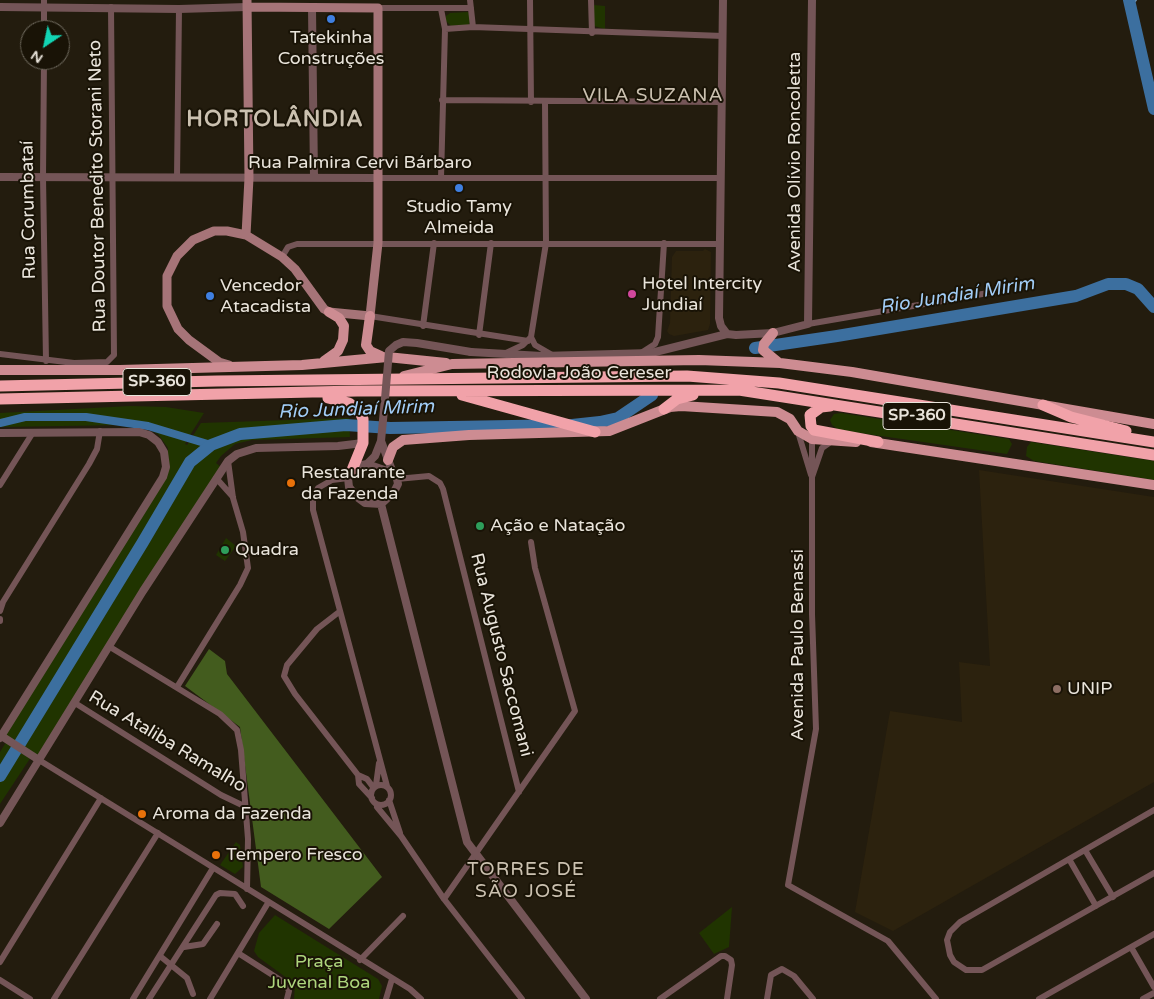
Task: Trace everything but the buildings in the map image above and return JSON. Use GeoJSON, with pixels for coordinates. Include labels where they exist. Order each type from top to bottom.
{"type":"FeatureCollection","features":[{"type":"Feature","properties":{"kind":"highway","name":"Rodovia João Cereser"},"geometry":{"type":"LineString","coordinates":[[0,386],[687,376],[779,383],[1154,440]]}},
{"type":"Feature","properties":{"kind":"highway"},"geometry":{"type":"LineString","coordinates":[[664,409],[672,402],[688,396],[739,390]]}},
{"type":"Feature","properties":{"kind":"highway","name":"Rodovia João Cereser"},"geometry":{"type":"LineString","coordinates":[[0,399],[448,391],[635,392],[739,390],[1154,455]]}},
{"type":"Feature","properties":{"kind":"highway"},"geometry":{"type":"LineString","coordinates":[[448,391],[590,431]]}},
{"type":"Feature","properties":{"kind":"highway"},"geometry":{"type":"LineString","coordinates":[[236,394],[287,398],[339,399],[354,406],[363,419],[363,440],[350,474]]}},
{"type":"Feature","properties":{"kind":"highway"},"geometry":{"type":"LineString","coordinates":[[0,405],[40,398]]}},
{"type":"Feature","properties":{"kind":"highway"},"geometry":{"type":"LineString","coordinates":[[1043,405],[1071,418],[1154,440]]}},
{"type":"Feature","properties":{"kind":"highway"},"geometry":{"type":"LineString","coordinates":[[860,408],[821,407],[810,415],[813,434],[878,442]]}},
{"type":"Feature","properties":{"kind":"main road"},"geometry":{"type":"LineString","coordinates":[[246,234],[249,178],[247,3],[312,8],[378,8],[378,243],[366,344],[376,355],[452,364],[699,360],[777,361],[852,372],[1154,424]]}},
{"type":"Feature","properties":{"kind":"main road"},"geometry":{"type":"LineString","coordinates":[[234,367],[219,362],[199,349],[178,329],[170,316],[166,295],[168,276],[184,248],[202,234],[228,230],[246,234],[282,257],[295,269],[318,302],[339,318],[344,326],[343,340],[338,351],[321,363]]}},
{"type":"Feature","properties":{"kind":"main road"},"geometry":{"type":"LineString","coordinates":[[329,312],[370,316]]}},
{"type":"Feature","properties":{"kind":"main road"},"geometry":{"type":"LineString","coordinates":[[770,336],[763,350],[777,361]]}},
{"type":"Feature","properties":{"kind":"main road"},"geometry":{"type":"LineString","coordinates":[[1,370],[120,370],[234,367],[321,363],[387,357]]}},
{"type":"Feature","properties":{"kind":"main road"},"geometry":{"type":"LineString","coordinates":[[394,379],[452,364]]}},
{"type":"Feature","properties":{"kind":"main road"},"geometry":{"type":"LineString","coordinates":[[388,460],[393,447],[403,440],[481,435],[609,431],[664,409],[690,406],[778,412],[790,419],[798,431],[832,441],[878,442],[944,455],[1154,485]]}},
{"type":"Feature","properties":{"kind":"street"},"geometry":{"type":"LineString","coordinates":[[470,0],[473,28]]}},
{"type":"Feature","properties":{"kind":"street"},"geometry":{"type":"LineString","coordinates":[[530,0],[531,102]]}},
{"type":"Feature","properties":{"kind":"street"},"geometry":{"type":"LineString","coordinates":[[591,0],[592,33]]}},
{"type":"Feature","properties":{"kind":"street"},"geometry":{"type":"LineString","coordinates":[[723,0],[719,318],[721,326],[727,334]]}},
{"type":"Feature","properties":{"kind":"street","name":"Avenida Olívio Roncoletta"},"geometry":{"type":"LineString","coordinates":[[808,324],[812,0]]}},
{"type":"Feature","properties":{"kind":"street"},"geometry":{"type":"LineString","coordinates":[[0,7],[44,4],[179,9],[247,3]]}},
{"type":"Feature","properties":{"kind":"street"},"geometry":{"type":"LineString","coordinates":[[44,4],[44,20]]}},
{"type":"Feature","properties":{"kind":"street","name":"Rua Doutor Benedito Storani Neto"},"geometry":{"type":"LineString","coordinates":[[46,361],[107,362],[112,359],[115,350],[111,7]]}},
{"type":"Feature","properties":{"kind":"street"},"geometry":{"type":"LineString","coordinates":[[312,8],[314,178]]}},
{"type":"Feature","properties":{"kind":"street"},"geometry":{"type":"LineString","coordinates":[[378,8],[470,8]]}},
{"type":"Feature","properties":{"kind":"street"},"geometry":{"type":"LineString","coordinates":[[177,177],[179,9]]}},
{"type":"Feature","properties":{"kind":"street"},"geometry":{"type":"LineString","coordinates":[[441,9],[445,29],[441,178]]}},
{"type":"Feature","properties":{"kind":"street"},"geometry":{"type":"LineString","coordinates":[[445,29],[473,28],[722,36]]}},
{"type":"Feature","properties":{"kind":"street","name":"Rua Corumbataí"},"geometry":{"type":"LineString","coordinates":[[44,70],[43,177],[46,361]]}},
{"type":"Feature","properties":{"kind":"street"},"geometry":{"type":"LineString","coordinates":[[442,100],[721,102]]}},
{"type":"Feature","properties":{"kind":"street"},"geometry":{"type":"LineString","coordinates":[[505,354],[529,339],[546,243],[545,102]]}},
{"type":"Feature","properties":{"kind":"street","name":"Rua Palmira Cervi Bárbaro"},"geometry":{"type":"LineString","coordinates":[[0,177],[721,178]]}},
{"type":"Feature","properties":{"kind":"street"},"geometry":{"type":"LineString","coordinates":[[424,326],[434,243]]}},
{"type":"Feature","properties":{"kind":"street"},"geometry":{"type":"LineString","coordinates":[[642,353],[655,344],[658,337],[664,243]]}},
{"type":"Feature","properties":{"kind":"street"},"geometry":{"type":"LineString","coordinates":[[282,257],[288,247],[297,244],[720,244]]}},
{"type":"Feature","properties":{"kind":"street"},"geometry":{"type":"LineString","coordinates":[[479,334],[491,244]]}},
{"type":"Feature","properties":{"kind":"street"},"geometry":{"type":"LineString","coordinates":[[401,836],[389,800],[387,786],[379,762],[312,504],[318,488],[332,480],[350,474],[358,466],[367,464],[375,456],[380,439],[389,351],[403,342],[471,352],[505,354],[554,356],[642,353],[669,350],[727,334],[770,336],[808,324],[994,292]]}},
{"type":"Feature","properties":{"kind":"street"},"geometry":{"type":"LineString","coordinates":[[370,316],[479,334],[529,339],[554,356]]}},
{"type":"Feature","properties":{"kind":"street"},"geometry":{"type":"LineString","coordinates":[[0,354],[46,361]]}},
{"type":"Feature","properties":{"kind":"street"},"geometry":{"type":"LineString","coordinates":[[0,610],[89,464],[97,449],[100,431]]}},
{"type":"Feature","properties":{"kind":"street"},"geometry":{"type":"LineString","coordinates":[[0,433],[32,434],[100,431],[144,433],[154,439],[164,452],[166,467],[163,477],[0,736],[392,979],[421,999]]}},
{"type":"Feature","properties":{"kind":"street"},"geometry":{"type":"LineString","coordinates":[[798,431],[812,476]]}},
{"type":"Feature","properties":{"kind":"street"},"geometry":{"type":"LineString","coordinates":[[0,485],[32,434]]}},
{"type":"Feature","properties":{"kind":"street"},"geometry":{"type":"LineString","coordinates":[[812,476],[813,434]]}},
{"type":"Feature","properties":{"kind":"street"},"geometry":{"type":"LineString","coordinates":[[350,474],[349,487],[365,503],[381,504],[394,492],[398,484],[380,439]]}},
{"type":"Feature","properties":{"kind":"street"},"geometry":{"type":"LineString","coordinates":[[0,823],[228,461],[237,454],[256,448],[338,446],[363,440]]}},
{"type":"Feature","properties":{"kind":"street","name":"Avenida Paulo Benassi"},"geometry":{"type":"LineString","coordinates":[[832,441],[822,448],[812,476],[812,614],[816,729],[788,885],[888,941],[936,999]]}},
{"type":"Feature","properties":{"kind":"street"},"geometry":{"type":"LineString","coordinates":[[338,446],[357,456]]}},
{"type":"Feature","properties":{"kind":"street"},"geometry":{"type":"LineString","coordinates":[[177,687],[245,576],[247,557],[233,498],[228,461]]}},
{"type":"Feature","properties":{"kind":"street"},"geometry":{"type":"LineString","coordinates":[[367,464],[395,476]]}},
{"type":"Feature","properties":{"kind":"street","name":"Rua Augusto Saccomani"},"geometry":{"type":"LineString","coordinates":[[395,476],[429,476],[444,488],[519,792]]}},
{"type":"Feature","properties":{"kind":"street"},"geometry":{"type":"LineString","coordinates":[[216,478],[233,498]]}},
{"type":"Feature","properties":{"kind":"street"},"geometry":{"type":"LineString","coordinates":[[381,504],[467,842],[586,999]]}},
{"type":"Feature","properties":{"kind":"street"},"geometry":{"type":"LineString","coordinates":[[444,900],[575,711],[535,568],[531,542]]}},
{"type":"Feature","properties":{"kind":"street"},"geometry":{"type":"LineString","coordinates":[[340,612],[326,621],[311,636],[287,665],[284,676],[295,694],[358,775],[367,779],[375,786],[387,786]]}},
{"type":"Feature","properties":{"kind":"street"},"geometry":{"type":"LineString","coordinates":[[110,647],[220,714],[236,730],[240,750],[248,860],[247,889]]}},
{"type":"Feature","properties":{"kind":"street","name":"Rua Ataliba Ramalho"},"geometry":{"type":"LineString","coordinates":[[75,703],[221,795],[244,806]]}},
{"type":"Feature","properties":{"kind":"street"},"geometry":{"type":"LineString","coordinates":[[372,798],[379,762]]}},
{"type":"Feature","properties":{"kind":"street"},"geometry":{"type":"LineString","coordinates":[[358,775],[359,784],[401,836],[444,900],[522,999]]}},
{"type":"Feature","properties":{"kind":"street"},"geometry":{"type":"LineString","coordinates":[[0,962],[101,798]]}},
{"type":"Feature","properties":{"kind":"street"},"geometry":{"type":"LineString","coordinates":[[377,807],[384,807],[389,800]]}},
{"type":"Feature","properties":{"kind":"street"},"geometry":{"type":"LineString","coordinates":[[1154,810],[954,926],[947,940],[950,955],[954,962],[966,970],[982,970],[1154,873]]}},
{"type":"Feature","properties":{"kind":"street"},"geometry":{"type":"LineString","coordinates":[[54,999],[158,833]]}},
{"type":"Feature","properties":{"kind":"street"},"geometry":{"type":"LineString","coordinates":[[1085,850],[1113,897]]}},
{"type":"Feature","properties":{"kind":"street"},"geometry":{"type":"LineString","coordinates":[[1069,859],[1096,906]]}},
{"type":"Feature","properties":{"kind":"street"},"geometry":{"type":"LineString","coordinates":[[134,999],[213,868]]}},
{"type":"Feature","properties":{"kind":"street"},"geometry":{"type":"LineString","coordinates":[[149,999],[216,895],[220,893],[235,894],[243,906]]}},
{"type":"Feature","properties":{"kind":"street"},"geometry":{"type":"LineString","coordinates":[[210,999],[268,903]]}},
{"type":"Feature","properties":{"kind":"street"},"geometry":{"type":"LineString","coordinates":[[360,960],[403,916]]}},
{"type":"Feature","properties":{"kind":"street"},"geometry":{"type":"LineString","coordinates":[[184,947],[203,944],[217,924]]}},
{"type":"Feature","properties":{"kind":"street"},"geometry":{"type":"LineString","coordinates":[[1039,999],[1154,934]]}},
{"type":"Feature","properties":{"kind":"street"},"geometry":{"type":"LineString","coordinates":[[1131,947],[1154,986]]}},
{"type":"Feature","properties":{"kind":"street"},"geometry":{"type":"LineString","coordinates":[[238,952],[285,983],[289,991],[287,999]]}},
{"type":"Feature","properties":{"kind":"street"},"geometry":{"type":"LineString","coordinates":[[160,956],[173,964],[187,978],[194,994]]}},
{"type":"Feature","properties":{"kind":"street"},"geometry":{"type":"LineString","coordinates":[[660,999],[721,956],[731,960],[732,965],[727,999]]}},
{"type":"Feature","properties":{"kind":"street"},"geometry":{"type":"LineString","coordinates":[[767,999],[771,975],[782,969],[788,971],[813,999]]}},
{"type":"Feature","properties":{"kind":"street"},"geometry":{"type":"LineString","coordinates":[[386,999],[392,979]]}},
{"type":"Feature","properties":{"kind":"street"},"geometry":{"type":"LineString","coordinates":[[0,980],[30,999]]}},
{"type":"Feature","properties":{"kind":"street"},"geometry":{"type":"LineString","coordinates":[[1143,999],[1154,993]]}},
{"type":"Feature","properties":{"kind":"shaded area"},"geometry":{"type":"Polygon","coordinates":[[[705,249],[711,252],[710,324],[708,330],[674,336],[667,331],[670,323],[672,257],[676,251],[703,251],[705,249]]]}},
{"type":"Feature","properties":{"kind":"shaded area","name":"UNIP"},"geometry":{"type":"Polygon","coordinates":[[[979,470],[1154,497],[1154,782],[893,931],[855,912],[890,711],[962,722],[959,662],[990,666],[979,470]]]}},
{"type":"Feature","properties":{"kind":"green space"},"geometry":{"type":"Polygon","coordinates":[[[594,5],[605,6],[605,29],[594,26],[594,5]]]}},
{"type":"Feature","properties":{"kind":"green space"},"geometry":{"type":"Polygon","coordinates":[[[468,12],[471,17],[469,25],[451,26],[446,21],[446,16],[450,13],[468,12]]]}},
{"type":"Feature","properties":{"kind":"green space"},"geometry":{"type":"Polygon","coordinates":[[[130,406],[166,407],[204,413],[185,444],[187,445],[201,423],[349,418],[350,437],[252,440],[235,444],[221,456],[216,463],[221,467],[39,758],[33,754],[0,804],[0,752],[8,739],[3,736],[168,467],[168,448],[158,434],[146,428],[126,425],[0,427],[0,413],[130,406]]]}},
{"type":"Feature","properties":{"kind":"green space"},"geometry":{"type":"Polygon","coordinates":[[[841,413],[1009,439],[1012,444],[1007,454],[839,430],[832,425],[830,420],[834,414],[841,413]]]}},
{"type":"Feature","properties":{"kind":"green space"},"geometry":{"type":"Polygon","coordinates":[[[1031,442],[1154,461],[1154,480],[1034,461],[1026,456],[1027,447],[1031,442]]]}},
{"type":"Feature","properties":{"kind":"green space","name":"Quadra"},"geometry":{"type":"Polygon","coordinates":[[[226,538],[236,546],[225,561],[216,555],[226,538]]]}},
{"type":"Feature","properties":{"kind":"green space"},"geometry":{"type":"Polygon","coordinates":[[[209,649],[225,661],[227,674],[382,877],[329,929],[261,887],[240,727],[185,686],[209,649]]]}},
{"type":"Feature","properties":{"kind":"green space"},"geometry":{"type":"Polygon","coordinates":[[[236,842],[240,845],[243,867],[235,874],[220,865],[236,842]]]}},
{"type":"Feature","properties":{"kind":"green space"},"geometry":{"type":"Polygon","coordinates":[[[732,907],[729,947],[714,954],[699,933],[732,907]]]}},
{"type":"Feature","properties":{"kind":"green space","name":"Praça Juvenal Boa"},"geometry":{"type":"Polygon","coordinates":[[[275,915],[378,979],[382,986],[379,999],[294,999],[295,984],[258,957],[254,951],[259,933],[275,915]]]}},
{"type":"Feature","properties":{"kind":"waterway"},"geometry":{"type":"LineString","coordinates":[[1129,0],[1154,109]]}},
{"type":"Feature","properties":{"kind":"waterway"},"geometry":{"type":"LineString","coordinates":[[1130,7],[1136,0]]}},
{"type":"Feature","properties":{"kind":"waterway","name":"Rio Jundiaí Mirim"},"geometry":{"type":"LineString","coordinates":[[755,348],[1076,296],[1108,284],[1126,284],[1138,289],[1154,307]]}},
{"type":"Feature","properties":{"kind":"waterway","name":"Rio Jundiaí Mirim"},"geometry":{"type":"LineString","coordinates":[[0,776],[190,462],[211,445],[240,434],[346,425],[390,428],[572,425],[600,422],[618,418],[652,395]]}},
{"type":"Feature","properties":{"kind":"waterway"},"geometry":{"type":"LineString","coordinates":[[0,423],[25,417],[86,417],[148,426],[211,445]]}},
{"type":"Feature","properties":{"kind":"place","name":"Tatekinha Construções"},"geometry":{"type":"Point","coordinates":[331,19]}},
{"type":"Feature","properties":{"kind":"place","name":"Studio Tamy Almeida"},"geometry":{"type":"Point","coordinates":[459,188]}},
{"type":"Feature","properties":{"kind":"place","name":"Hotel Intercity Jundiaí"},"geometry":{"type":"Point","coordinates":[632,294]}},
{"type":"Feature","properties":{"kind":"place","name":"Vencedor Atacadista"},"geometry":{"type":"Point","coordinates":[210,296]}},
{"type":"Feature","properties":{"kind":"place","name":"Restaurante da Fazenda"},"geometry":{"type":"Point","coordinates":[291,483]}},
{"type":"Feature","properties":{"kind":"place","name":"Ação e Natação"},"geometry":{"type":"Point","coordinates":[480,526]}},
{"type":"Feature","properties":{"kind":"place","name":"Quadra"},"geometry":{"type":"Point","coordinates":[225,550]}},
{"type":"Feature","properties":{"kind":"place","name":"UNIP"},"geometry":{"type":"Point","coordinates":[1057,689]}},
{"type":"Feature","properties":{"kind":"place","name":"Aroma da Fazenda"},"geometry":{"type":"Point","coordinates":[142,814]}},
{"type":"Feature","properties":{"kind":"place","name":"Tempero Fresco"},"geometry":{"type":"Point","coordinates":[216,855]}},
{"type":"Feature","properties":{"kind":"district","name":"VILA SUZANA"},"geometry":{"type":"Point","coordinates":[653,96]}},
{"type":"Feature","properties":{"kind":"district","name":"HORTOLÂNDIA"},"geometry":{"type":"Point","coordinates":[275,120]}},
{"type":"Feature","properties":{"kind":"district","name":"TORRES DE SÃO JOSÉ"},"geometry":{"type":"Point","coordinates":[526,881]}}]}
